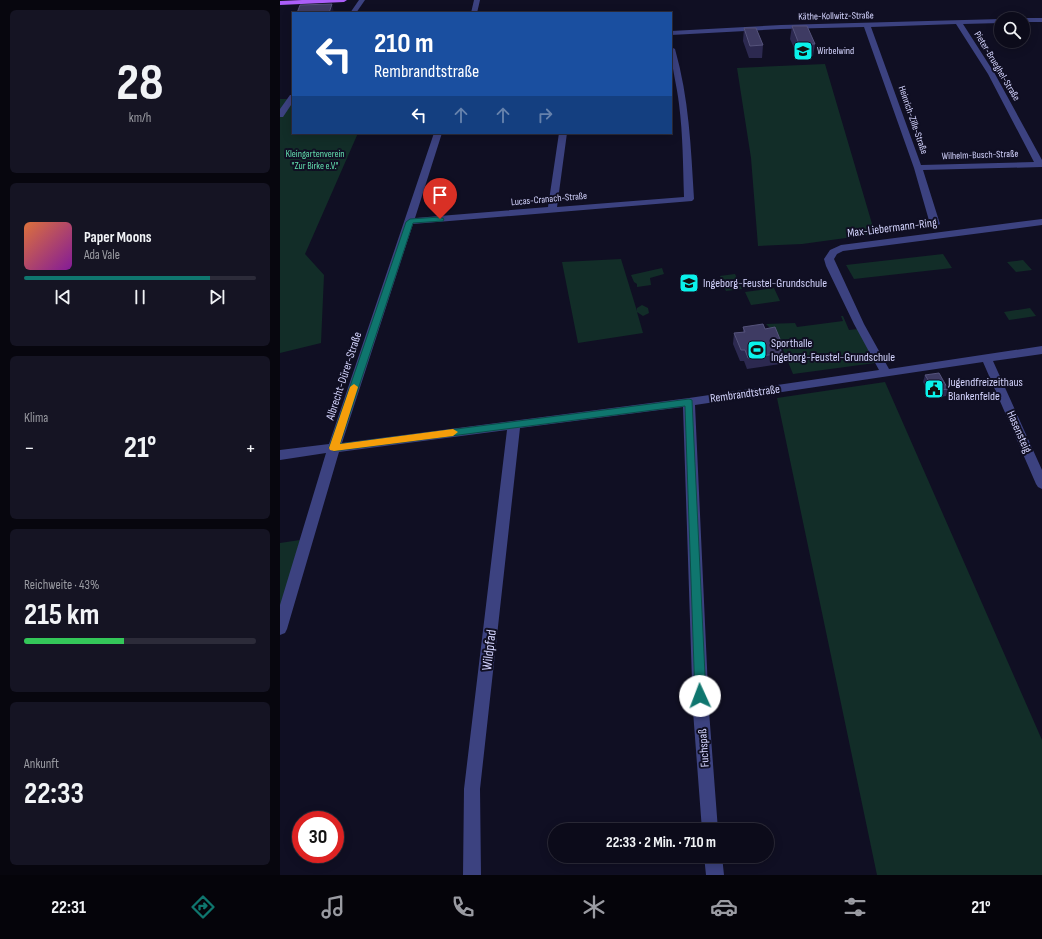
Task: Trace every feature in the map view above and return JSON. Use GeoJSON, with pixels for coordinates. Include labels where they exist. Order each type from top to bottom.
{"type":"FeatureCollection","features":[{"type":"Feature","properties":{"kind":"main road"},"geometry":{"type":"LineString","coordinates":[[280,3],[344,0]]}},
{"type":"Feature","properties":{"kind":"street"},"geometry":{"type":"LineString","coordinates":[[353,12],[362,0]]}},
{"type":"Feature","properties":{"kind":"street"},"geometry":{"type":"LineString","coordinates":[[474,12],[477,0]]}},
{"type":"Feature","properties":{"kind":"street"},"geometry":{"type":"LineString","coordinates":[[1030,20],[1042,20]]}},
{"type":"Feature","properties":{"kind":"street","name":"Käthe-Kollwitz-Straße"},"geometry":{"type":"LineString","coordinates":[[672,33],[781,27],[994,21]]}},
{"type":"Feature","properties":{"kind":"street","name":"Pieter-Brueghel-Straße"},"geometry":{"type":"LineString","coordinates":[[958,22],[975,46],[1002,91],[1041,164]]}},
{"type":"Feature","properties":{"kind":"street","name":"Heinrich-Zille-Straße"},"geometry":{"type":"LineString","coordinates":[[867,25],[918,168],[935,224]]}},
{"type":"Feature","properties":{"kind":"street","name":"Lucas-Cranach-Straße"},"geometry":{"type":"LineString","coordinates":[[410,222],[689,199],[687,134],[680,83],[672,53]]}},
{"type":"Feature","properties":{"kind":"street"},"geometry":{"type":"LineString","coordinates":[[280,115],[292,98]]}},
{"type":"Feature","properties":{"kind":"street","name":"Albrecht-Dürer-Straße"},"geometry":{"type":"LineString","coordinates":[[280,629],[334,448],[410,222],[438,134]]}},
{"type":"Feature","properties":{"kind":"street"},"geometry":{"type":"LineString","coordinates":[[552,210],[563,134]]}},
{"type":"Feature","properties":{"kind":"street","name":"Wilhelm-Busch-Straße"},"geometry":{"type":"LineString","coordinates":[[918,168],[1041,164]]}},
{"type":"Feature","properties":{"kind":"street","name":"Max-Liebermann-Ring"},"geometry":{"type":"LineString","coordinates":[[886,373],[859,324],[834,273],[829,259],[833,252],[841,248],[1042,222]]}},
{"type":"Feature","properties":{"kind":"street","name":"Rembrandtstraße"},"geometry":{"type":"LineString","coordinates":[[280,455],[689,402],[1042,350]]}},
{"type":"Feature","properties":{"kind":"street","name":"Hasensteig"},"geometry":{"type":"LineString","coordinates":[[987,359],[1042,484]]}},
{"type":"Feature","properties":{"kind":"street","name":"Fuchspaß"},"geometry":{"type":"LineString","coordinates":[[689,402],[701,711],[709,823]]}},
{"type":"Feature","properties":{"kind":"street","name":"Wildpfad"},"geometry":{"type":"LineString","coordinates":[[472,875],[472,789],[514,425]]}},
{"type":"Feature","properties":{"kind":"street"},"geometry":{"type":"LineString","coordinates":[[714,863],[715,875]]}},
{"type":"Feature","properties":{"kind":"green space"},"geometry":{"type":"Polygon","coordinates":[[[825,64],[875,234],[802,244],[758,246],[751,158],[737,68],[825,64]]]}},
{"type":"Feature","properties":{"kind":"green space","name":"Kleingartenverein \"Zur Birke e.V.\""},"geometry":{"type":"Polygon","coordinates":[[[280,99],[292,99],[292,134],[358,134],[305,254],[324,275],[321,343],[280,353],[280,99]]]}},
{"type":"Feature","properties":{"kind":"green space"},"geometry":{"type":"Polygon","coordinates":[[[943,254],[952,268],[854,279],[846,265],[943,254]]]}},
{"type":"Feature","properties":{"kind":"green space"},"geometry":{"type":"Polygon","coordinates":[[[621,259],[637,311],[637,308],[642,305],[648,308],[649,313],[643,316],[637,312],[643,333],[578,343],[562,262],[621,259]]]}},
{"type":"Feature","properties":{"kind":"green space"},"geometry":{"type":"Polygon","coordinates":[[[1023,260],[1032,270],[1016,272],[1007,262],[1023,260]]]}},
{"type":"Feature","properties":{"kind":"green space"},"geometry":{"type":"Polygon","coordinates":[[[662,268],[664,274],[650,278],[651,285],[637,287],[637,284],[634,282],[631,275],[662,268]]]}},
{"type":"Feature","properties":{"kind":"green space"},"geometry":{"type":"Polygon","coordinates":[[[735,274],[742,289],[726,291],[720,276],[735,274]]]}},
{"type":"Feature","properties":{"kind":"green space"},"geometry":{"type":"Polygon","coordinates":[[[774,288],[780,301],[751,305],[745,292],[774,288]]]}},
{"type":"Feature","properties":{"kind":"green space"},"geometry":{"type":"Polygon","coordinates":[[[1030,308],[1036,316],[1009,320],[1004,312],[1030,308]]]}},
{"type":"Feature","properties":{"kind":"green space"},"geometry":{"type":"Polygon","coordinates":[[[841,316],[843,316],[849,330],[858,329],[875,363],[793,374],[777,335],[766,324],[795,323],[797,327],[843,321],[841,316]]]}},
{"type":"Feature","properties":{"kind":"green space"},"geometry":{"type":"Polygon","coordinates":[[[885,382],[1042,740],[1042,875],[877,875],[777,398],[885,382]]]}},
{"type":"Feature","properties":{"kind":"green space"},"geometry":{"type":"Polygon","coordinates":[[[300,540],[280,610],[280,543],[300,540]]]}},
{"type":"Feature","properties":{"kind":"building"},"geometry":{"type":"Polygon","coordinates":[[[332,4],[329,12],[297,12],[300,5],[332,4]]]}},
{"type":"Feature","properties":{"kind":"building"},"geometry":{"type":"Polygon","coordinates":[[[792,26],[807,26],[815,44],[799,44],[792,26]]]}},
{"type":"Feature","properties":{"kind":"building"},"geometry":{"type":"Polygon","coordinates":[[[744,28],[756,28],[763,45],[750,46],[744,28]]]}},
{"type":"Feature","properties":{"kind":"building"},"geometry":{"type":"Polygon","coordinates":[[[763,324],[765,329],[775,327],[782,344],[778,345],[782,353],[748,358],[745,350],[741,350],[734,333],[745,332],[743,327],[763,324]]]}},
{"type":"Feature","properties":{"kind":"building"},"geometry":{"type":"Polygon","coordinates":[[[939,373],[948,389],[935,391],[925,375],[939,373]]]}},
{"type":"Feature","properties":{"kind":"slow traffic"},"geometry":{"type":"LineString","coordinates":[[354,387],[334,448],[453,432]]}},
{"type":"Feature","properties":{"kind":"place","name":"Wirbelwind"},"geometry":{"type":"Point","coordinates":[803,51]}},
{"type":"Feature","properties":{"kind":"place","name":"Ingeborg-Feustel-Grundschule"},"geometry":{"type":"Point","coordinates":[689,283]}},
{"type":"Feature","properties":{"kind":"place","name":"Sporthalle Ingeborg-Feustel-Grundschule"},"geometry":{"type":"Point","coordinates":[757,350]}},
{"type":"Feature","properties":{"kind":"place","name":"Jugendfreizeithaus Blankenfelde"},"geometry":{"type":"Point","coordinates":[934,389]}},
{"type":"Feature","properties":{"kind":"route"},"geometry":{"type":"LineString","coordinates":[[440,219],[410,222],[334,448],[689,402],[700,696]]}}]}
